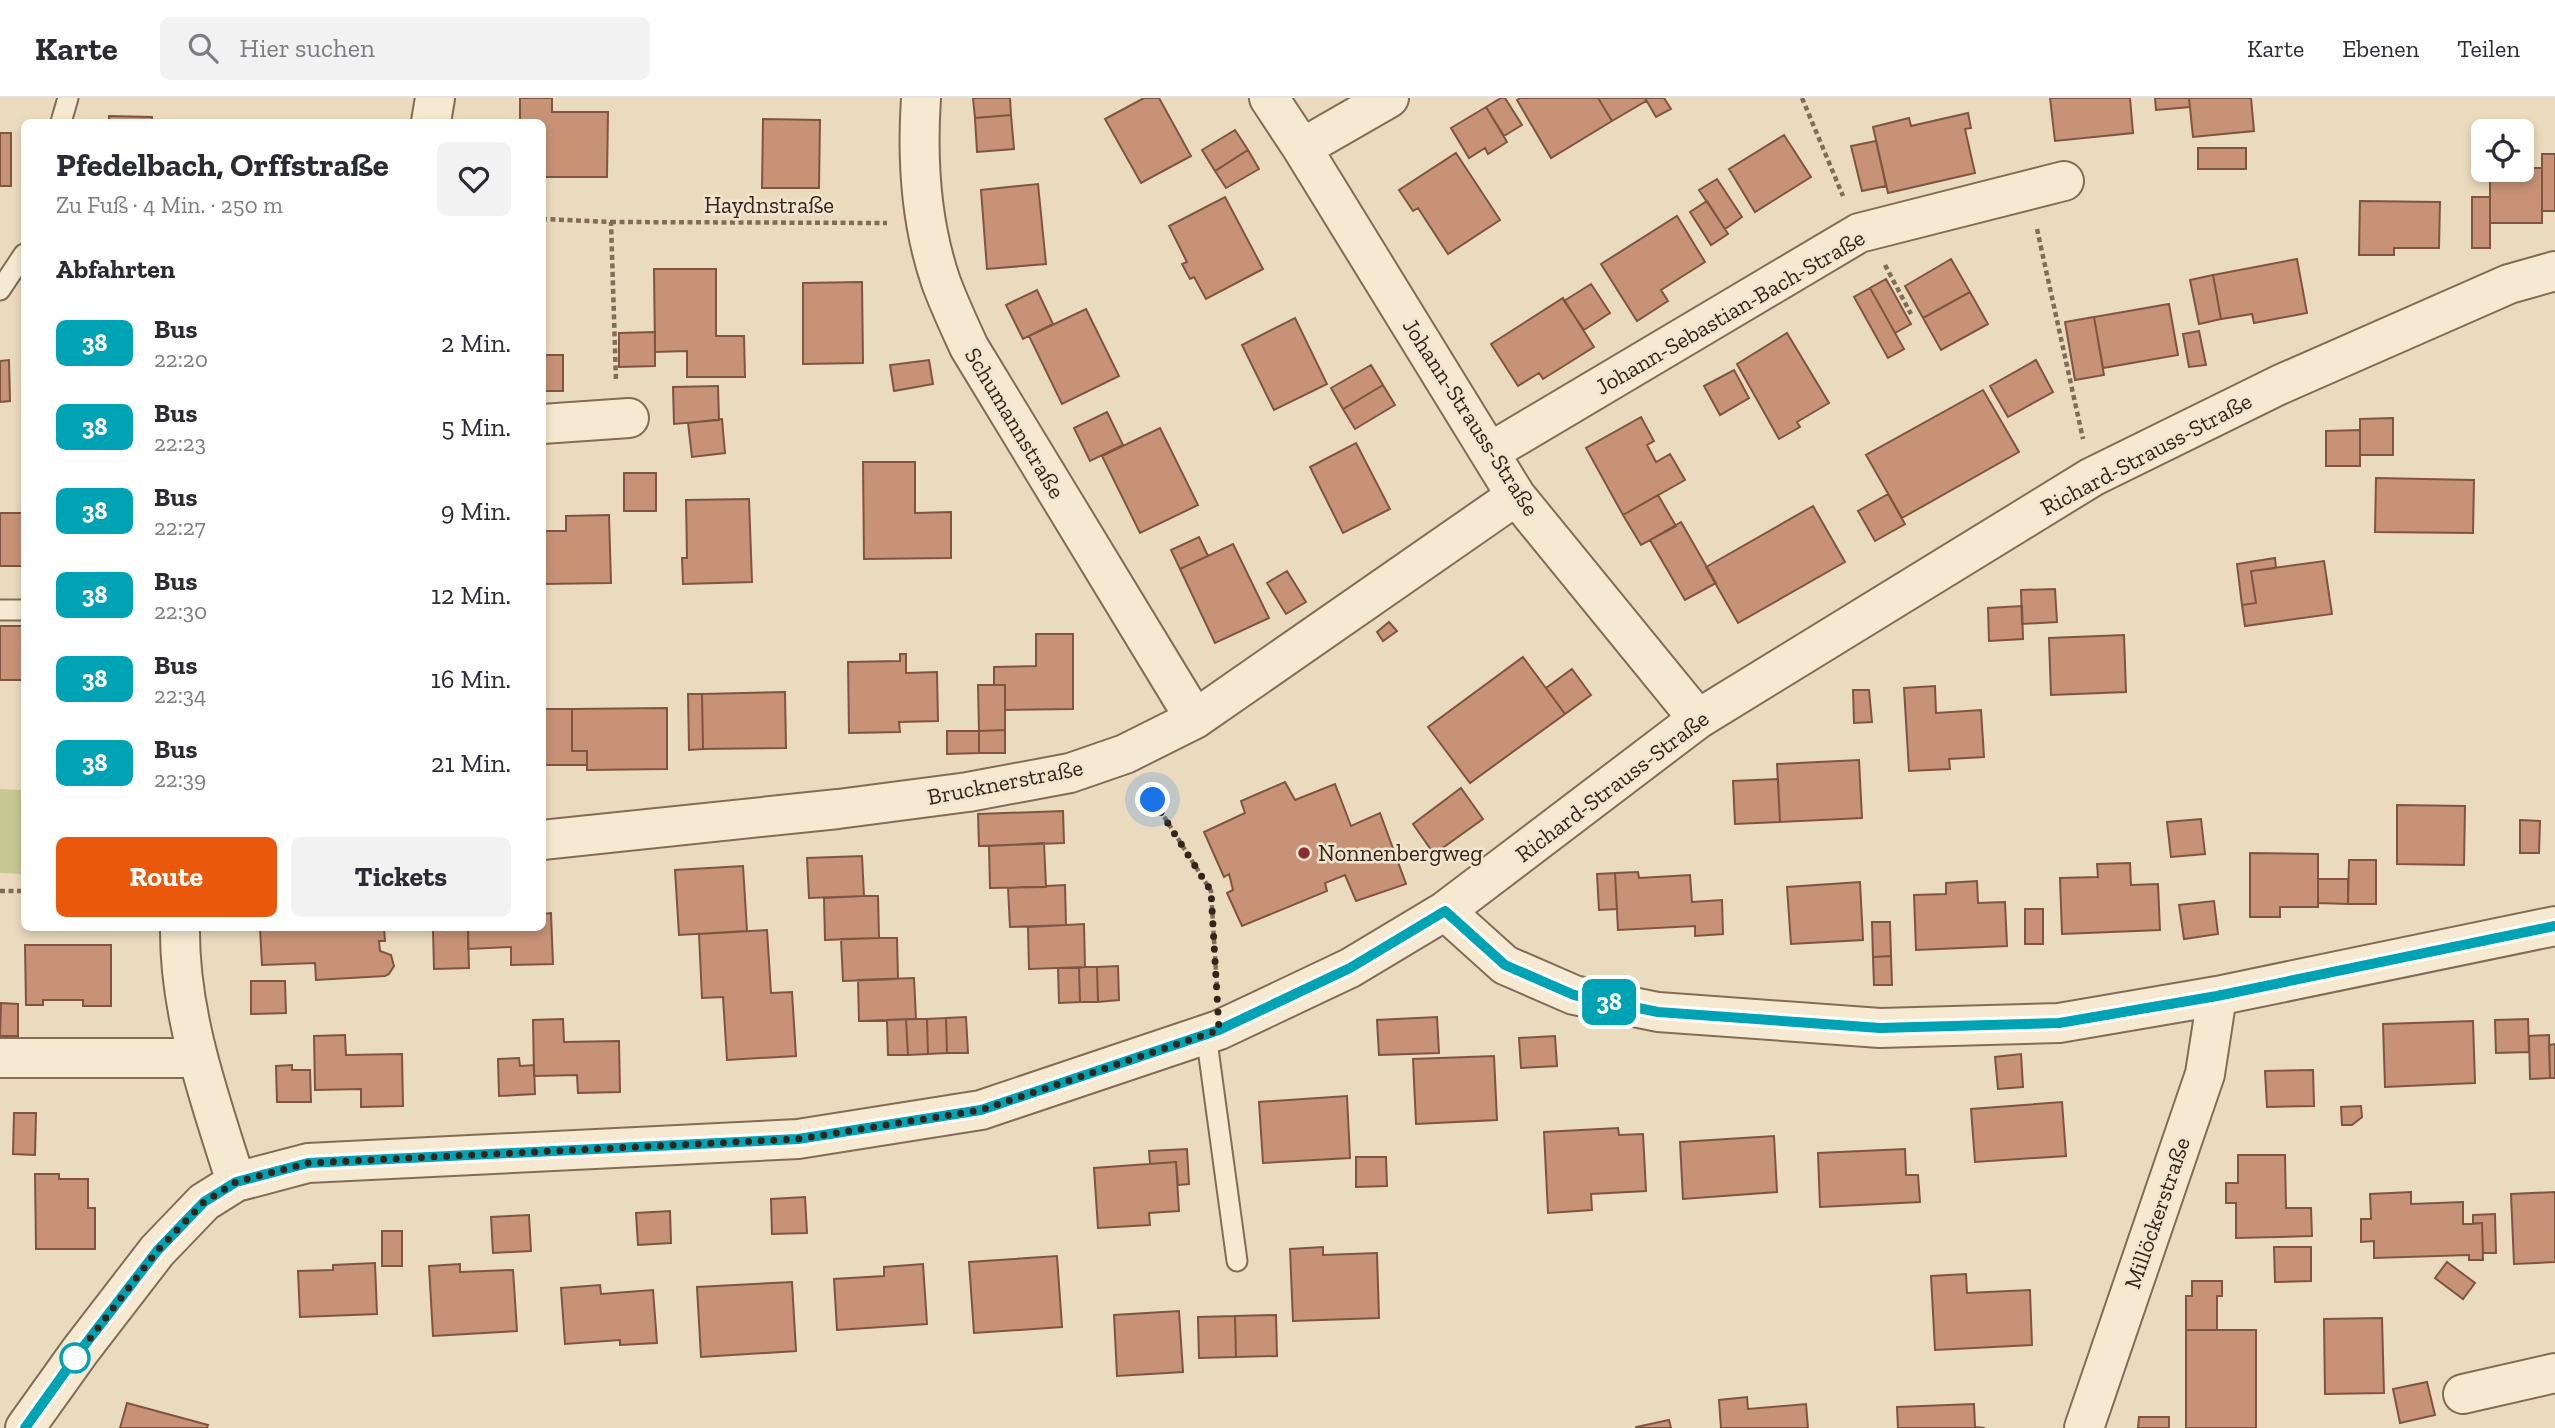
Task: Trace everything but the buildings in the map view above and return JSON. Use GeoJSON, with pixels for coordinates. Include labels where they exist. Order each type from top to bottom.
{"type":"FeatureCollection","features":[{"type":"Feature","properties":{"kind":"street"},"geometry":{"type":"LineString","coordinates":[[432,119],[435,98]]}},
{"type":"Feature","properties":{"kind":"street","name":"Schumannstraße"},"geometry":{"type":"LineString","coordinates":[[921,98],[918,140],[926,224],[941,281],[968,347],[1195,719]]}},
{"type":"Feature","properties":{"kind":"street","name":"Johann-Strauss-Straße"},"geometry":{"type":"LineString","coordinates":[[1269,98],[1516,496],[1698,719]]}},
{"type":"Feature","properties":{"kind":"street"},"geometry":{"type":"LineString","coordinates":[[1302,148],[1390,98]]}},
{"type":"Feature","properties":{"kind":"street","name":"Johann-Sebastian-Bach-Straße"},"geometry":{"type":"LineString","coordinates":[[1490,452],[1863,231],[2046,186]]}},
{"type":"Feature","properties":{"kind":"street","name":"Richard-Strauss-Straße"},"geometry":{"type":"LineString","coordinates":[[25,1428],[157,1251],[204,1202],[236,1182],[308,1163],[798,1139],[981,1110],[1213,1032],[1350,968],[1445,911],[1698,719],[2092,477],[2279,385],[2509,284],[2555,271]]}},
{"type":"Feature","properties":{"kind":"street"},"geometry":{"type":"LineString","coordinates":[[546,424],[629,418]]}},
{"type":"Feature","properties":{"kind":"street","name":"Brucknerstraße"},"geometry":{"type":"LineString","coordinates":[[546,840],[838,809],[968,792],[1070,773],[1125,754],[1195,719],[1516,496]]}},
{"type":"Feature","properties":{"kind":"street"},"geometry":{"type":"LineString","coordinates":[[1445,911],[1505,965],[1574,995],[1658,1012],[1880,1028],[2059,1023],[2217,996],[2555,926]]}},
{"type":"Feature","properties":{"kind":"street"},"geometry":{"type":"LineString","coordinates":[[180,931],[180,948],[196,1058],[236,1182]]}},
{"type":"Feature","properties":{"kind":"street","name":"Millöckerstraße"},"geometry":{"type":"LineString","coordinates":[[2084,1428],[2205,1073],[2217,996]]}},
{"type":"Feature","properties":{"kind":"street"},"geometry":{"type":"LineString","coordinates":[[0,1058],[196,1058]]}},
{"type":"Feature","properties":{"kind":"street"},"geometry":{"type":"LineString","coordinates":[[2463,1394],[2555,1373]]}},
{"type":"Feature","properties":{"kind":"lane"},"geometry":{"type":"LineString","coordinates":[[62,119],[68,98]]}},
{"type":"Feature","properties":{"kind":"lane"},"geometry":{"type":"LineString","coordinates":[[0,290],[21,258]]}},
{"type":"Feature","properties":{"kind":"lane"},"geometry":{"type":"LineString","coordinates":[[0,610],[21,610]]}},
{"type":"Feature","properties":{"kind":"lane"},"geometry":{"type":"LineString","coordinates":[[1213,1032],[1237,1261]]}},
{"type":"Feature","properties":{"kind":"path"},"geometry":{"type":"LineString","coordinates":[[1802,98],[1863,231],[1910,314]]}},
{"type":"Feature","properties":{"kind":"path"},"geometry":{"type":"LineString","coordinates":[[2046,186],[2092,477]]}},
{"type":"Feature","properties":{"kind":"path","name":"Haydnstraße"},"geometry":{"type":"LineString","coordinates":[[546,219],[926,224]]}},
{"type":"Feature","properties":{"kind":"path"},"geometry":{"type":"LineString","coordinates":[[611,222],[614,377],[629,418]]}},
{"type":"Feature","properties":{"kind":"path"},"geometry":{"type":"LineString","coordinates":[[1125,754],[1211,891],[1213,1032]]}},
{"type":"Feature","properties":{"kind":"path"},"geometry":{"type":"LineString","coordinates":[[0,891],[21,891]]}},
{"type":"Feature","properties":{"kind":"green space"},"geometry":{"type":"Polygon","coordinates":[[[0,789],[21,790],[21,874],[0,873],[0,789]]]}},
{"type":"Feature","properties":{"kind":"bus line","name":"38"},"geometry":{"type":"LineString","coordinates":[[25,1428],[157,1251],[204,1202],[236,1182],[308,1163],[798,1139],[981,1110],[1219,1030],[1350,968],[1445,911],[1505,965],[1574,995],[1658,1012],[1880,1028],[2059,1023],[2217,996],[2555,926]]}},
{"type":"Feature","properties":{"kind":"place","name":"Nonnenbergweg"},"geometry":{"type":"Point","coordinates":[1304,853]}},
{"type":"Feature","properties":{"kind":"route"},"geometry":{"type":"LineString","coordinates":[[75,1358],[157,1251],[204,1202],[236,1182],[308,1163],[798,1139],[981,1110],[1219,1030],[1211,891],[1153,800]]}}]}
